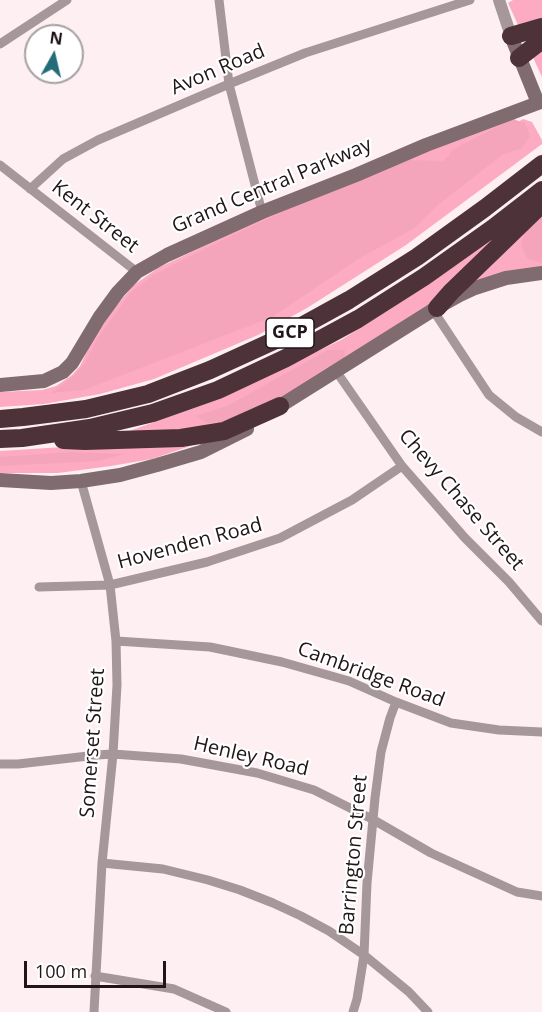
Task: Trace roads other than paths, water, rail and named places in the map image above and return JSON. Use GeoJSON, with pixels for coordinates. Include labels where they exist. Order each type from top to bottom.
{"type":"FeatureCollection","features":[{"type":"Feature","properties":{"kind":"highway"},"geometry":{"type":"LineString","coordinates":[[511,36],[542,27]]}},
{"type":"Feature","properties":{"kind":"highway"},"geometry":{"type":"LineString","coordinates":[[519,58],[542,40]]}},
{"type":"Feature","properties":{"kind":"highway","name":"GCP"},"geometry":{"type":"LineString","coordinates":[[0,419],[86,408],[148,394],[210,370],[280,338],[349,300],[417,257],[542,164]]}},
{"type":"Feature","properties":{"kind":"highway","name":"GCP"},"geometry":{"type":"LineString","coordinates":[[0,439],[90,428],[153,413],[218,390],[286,358],[358,319],[424,278],[542,190]]}},
{"type":"Feature","properties":{"kind":"highway"},"geometry":{"type":"LineString","coordinates":[[435,309],[542,204]]}},
{"type":"Feature","properties":{"kind":"highway"},"geometry":{"type":"LineString","coordinates":[[22,438],[85,441],[180,438],[224,431],[280,406]]}},
{"type":"Feature","properties":{"kind":"main road","name":"Grand Central Parkway"},"geometry":{"type":"LineString","coordinates":[[0,386],[44,381],[63,372],[72,363],[99,318],[137,272],[167,255],[262,212],[426,145],[540,108],[511,36]]}},
{"type":"Feature","properties":{"kind":"main road"},"geometry":{"type":"LineString","coordinates":[[0,480],[51,483],[81,481],[120,475],[201,452],[242,432],[435,309],[468,291],[489,282],[542,273]]}},
{"type":"Feature","properties":{"kind":"street"},"geometry":{"type":"LineString","coordinates":[[0,45],[67,0]]}},
{"type":"Feature","properties":{"kind":"street"},"geometry":{"type":"LineString","coordinates":[[219,0],[229,84],[262,212]]}},
{"type":"Feature","properties":{"kind":"street","name":"Avon Road"},"geometry":{"type":"LineString","coordinates":[[30,189],[63,159],[98,140],[305,53],[470,0]]}},
{"type":"Feature","properties":{"kind":"street"},"geometry":{"type":"LineString","coordinates":[[499,0],[511,36]]}},
{"type":"Feature","properties":{"kind":"street"},"geometry":{"type":"LineString","coordinates":[[0,165],[30,189]]}},
{"type":"Feature","properties":{"kind":"street","name":"Kent Street"},"geometry":{"type":"LineString","coordinates":[[30,189],[137,272]]}},
{"type":"Feature","properties":{"kind":"street"},"geometry":{"type":"LineString","coordinates":[[435,309],[489,395],[516,417],[542,432]]}},
{"type":"Feature","properties":{"kind":"street","name":"Chevy Chase Street"},"geometry":{"type":"LineString","coordinates":[[336,371],[402,466],[542,621]]}},
{"type":"Feature","properties":{"kind":"street","name":"Hovenden Road"},"geometry":{"type":"LineString","coordinates":[[39,587],[110,585],[207,562],[280,538],[352,500],[402,466]]}},
{"type":"Feature","properties":{"kind":"street","name":"Somerset Street"},"geometry":{"type":"LineString","coordinates":[[81,481],[110,585],[116,641],[117,685],[113,754],[102,863],[94,1012]]}},
{"type":"Feature","properties":{"kind":"street","name":"Cambridge Road"},"geometry":{"type":"LineString","coordinates":[[116,641],[210,647],[282,662],[349,681],[451,723],[499,730],[542,732]]}},
{"type":"Feature","properties":{"kind":"street","name":"Barrington Street"},"geometry":{"type":"LineString","coordinates":[[353,1012],[364,955],[372,819],[381,752],[396,702]]}},
{"type":"Feature","properties":{"kind":"street","name":"Henley Road"},"geometry":{"type":"LineString","coordinates":[[0,764],[113,754],[181,759],[257,773],[314,790],[372,819],[431,853],[518,892],[542,896]]}},
{"type":"Feature","properties":{"kind":"street"},"geometry":{"type":"LineString","coordinates":[[102,863],[163,869],[208,880],[273,903],[329,931],[364,955],[410,992],[428,1012]]}},
{"type":"Feature","properties":{"kind":"street"},"geometry":{"type":"LineString","coordinates":[[95,976],[174,989],[226,1012]]}}]}
